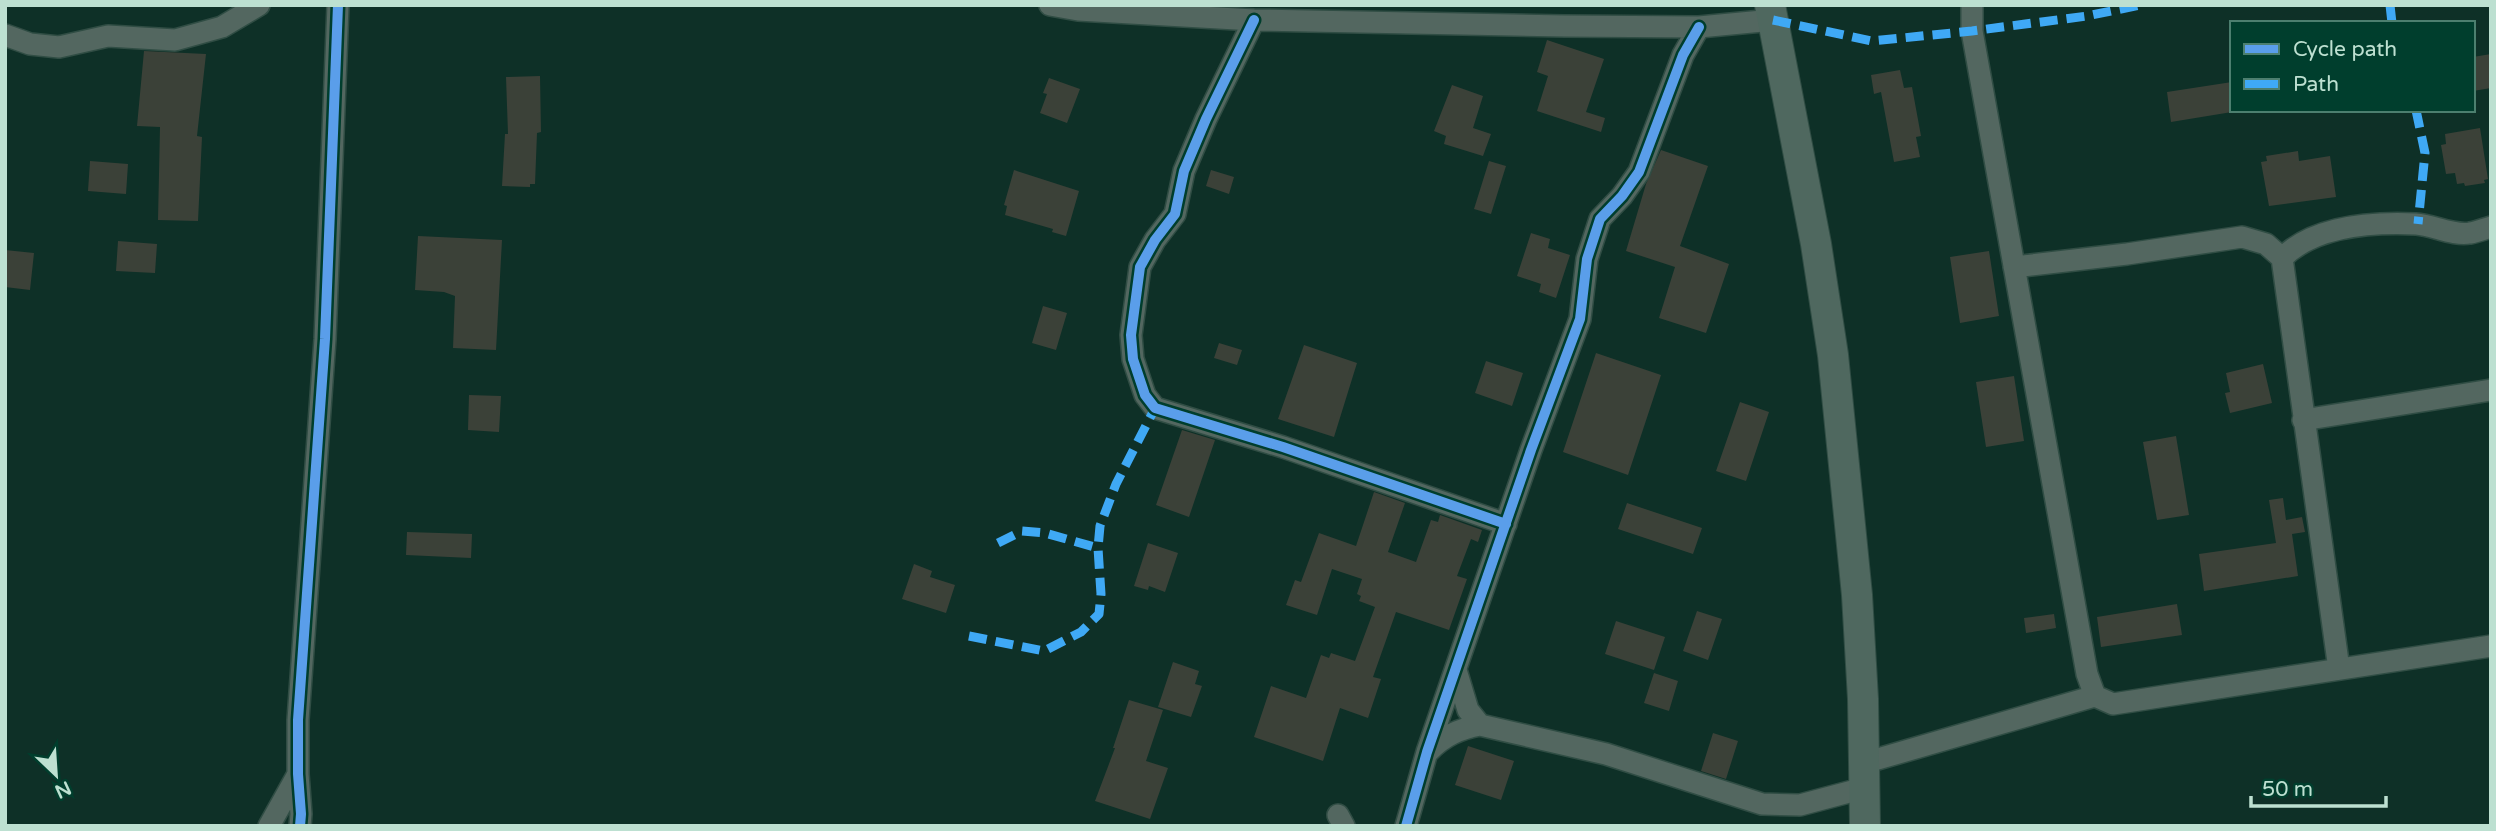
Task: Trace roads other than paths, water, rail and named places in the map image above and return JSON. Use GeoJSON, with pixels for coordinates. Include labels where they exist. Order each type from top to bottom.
{"type":"FeatureCollection","features":[{"type":"Feature","properties":{"kind":"main road"},"geometry":{"type":"LineString","coordinates":[[1771,13],[1816,244],[1833,355],[1857,595],[1863,699],[1865,826]]}},
{"type":"Feature","properties":{"kind":"street"},"geometry":{"type":"LineString","coordinates":[[5,35],[30,44],[59,47],[108,36],[175,40],[222,27],[259,5]]}},
{"type":"Feature","properties":{"kind":"street"},"geometry":{"type":"LineString","coordinates":[[300,826],[298,720],[325,339],[338,5]]}},
{"type":"Feature","properties":{"kind":"street"},"geometry":{"type":"LineString","coordinates":[[1050,5],[1078,10],[1254,20],[1699,27],[1771,13]]}},
{"type":"Feature","properties":{"kind":"street"},"geometry":{"type":"LineString","coordinates":[[1972,5],[1972,32],[2087,674],[2095,696]]}},
{"type":"Feature","properties":{"kind":"street"},"geometry":{"type":"LineString","coordinates":[[1254,20],[1184,171],[1175,214],[1155,240],[1140,267],[1131,335],[1133,359],[1145,395],[1155,408],[1283,447],[1506,524]]}},
{"type":"Feature","properties":{"kind":"street"},"geometry":{"type":"LineString","coordinates":[[1406,826],[1427,752],[1580,319],[1587,259],[1600,219],[1622,196],[1639,172],[1683,55],[1699,27]]}},
{"type":"Feature","properties":{"kind":"street"},"geometry":{"type":"LineString","coordinates":[[2282,258],[2292,247],[2324,234],[2366,224],[2418,224],[2468,234],[2491,227]]}},
{"type":"Feature","properties":{"kind":"street"},"geometry":{"type":"LineString","coordinates":[[2014,267],[2242,237],[2266,244],[2282,258],[2339,669]]}},
{"type":"Feature","properties":{"kind":"street"},"geometry":{"type":"LineString","coordinates":[[2303,420],[2491,390]]}},
{"type":"Feature","properties":{"kind":"street"},"geometry":{"type":"LineString","coordinates":[[1427,752],[1442,738],[1461,729],[1480,725],[1606,754],[1762,804],[1800,805],[1864,776],[2095,696],[2113,704],[2491,646]]}},
{"type":"Feature","properties":{"kind":"street"},"geometry":{"type":"LineString","coordinates":[[1456,670],[1468,710],[1480,725]]}},
{"type":"Feature","properties":{"kind":"street"},"geometry":{"type":"LineString","coordinates":[[269,826],[298,774]]}}]}
